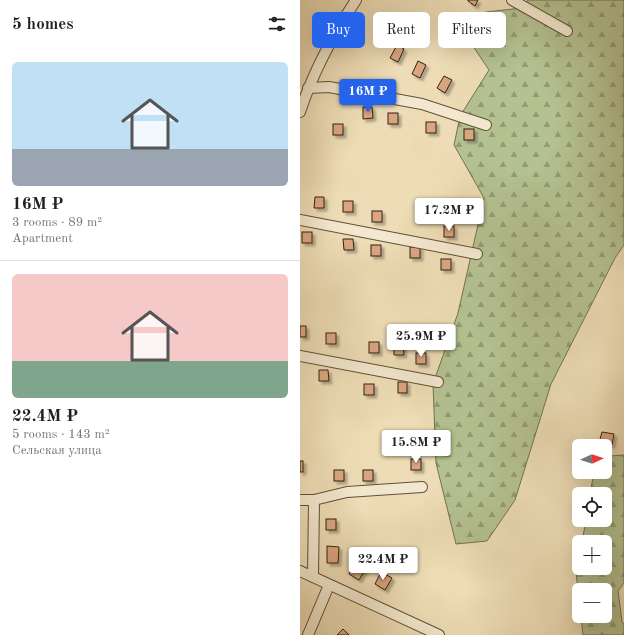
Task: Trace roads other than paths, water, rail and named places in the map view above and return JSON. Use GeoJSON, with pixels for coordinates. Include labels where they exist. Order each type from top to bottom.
{"type":"FeatureCollection","features":[{"type":"Feature","properties":{"kind":"street"},"geometry":{"type":"LineString","coordinates":[[512,0],[567,30]]}},
{"type":"Feature","properties":{"kind":"street"},"geometry":{"type":"LineString","coordinates":[[300,112],[308,88],[337,29],[354,1]]}},
{"type":"Feature","properties":{"kind":"street"},"geometry":{"type":"LineString","coordinates":[[308,88],[329,87],[422,104],[486,125]]}},
{"type":"Feature","properties":{"kind":"street"},"geometry":{"type":"LineString","coordinates":[[300,220],[477,254]]}},
{"type":"Feature","properties":{"kind":"street"},"geometry":{"type":"LineString","coordinates":[[300,356],[438,382]]}},
{"type":"Feature","properties":{"kind":"street"},"geometry":{"type":"LineString","coordinates":[[300,500],[314,500],[347,492],[422,487]]}},
{"type":"Feature","properties":{"kind":"street"},"geometry":{"type":"LineString","coordinates":[[314,500],[314,577]]}},
{"type":"Feature","properties":{"kind":"street"},"geometry":{"type":"LineString","coordinates":[[300,571],[434,634]]}},
{"type":"Feature","properties":{"kind":"street"},"geometry":{"type":"LineString","coordinates":[[308,635],[330,585]]}}]}
